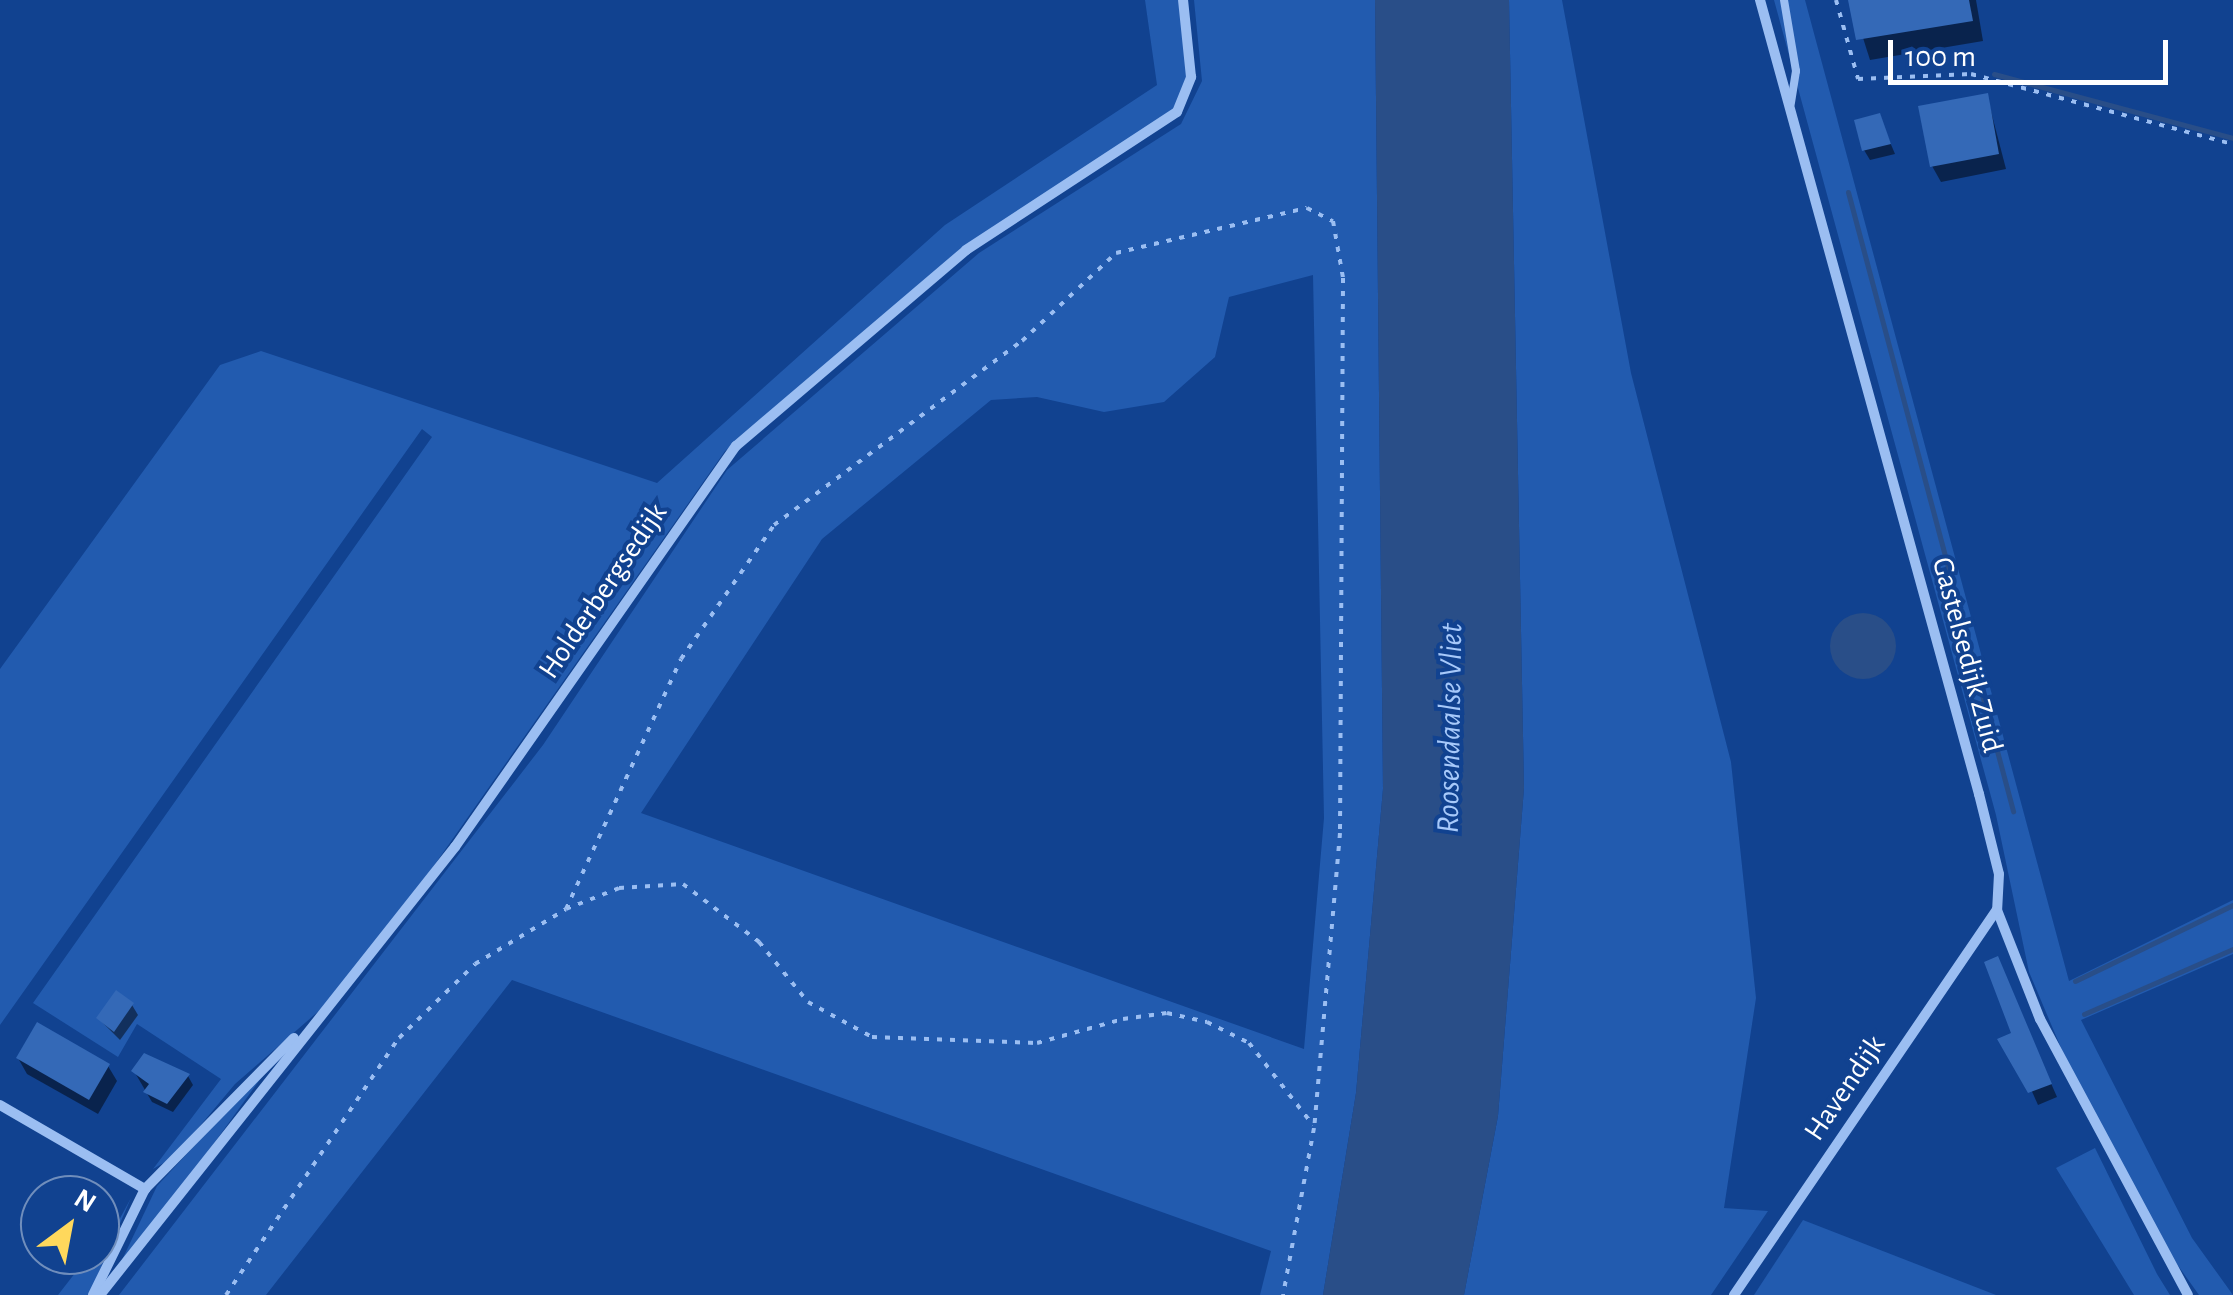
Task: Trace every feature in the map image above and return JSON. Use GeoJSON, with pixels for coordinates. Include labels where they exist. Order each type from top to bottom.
{"type":"FeatureCollection","features":[{"type":"Feature","properties":{"kind":"street","name":"Holderbergsedijk"},"geometry":{"type":"LineString","coordinates":[[96,1295],[455,847],[736,446],[966,250],[1177,112],[1192,77],[1183,0]]}},
{"type":"Feature","properties":{"kind":"street","name":"Gastelsedijk Zuid"},"geometry":{"type":"LineString","coordinates":[[1760,0],[1979,794],[1999,874],[1998,910],[2040,1019],[2188,1295]]}},
{"type":"Feature","properties":{"kind":"street","name":"Havendijk"},"geometry":{"type":"LineString","coordinates":[[1734,1295],[1998,910]]}},
{"type":"Feature","properties":{"kind":"street"},"geometry":{"type":"LineString","coordinates":[[96,1295],[145,1189],[307,1029]]}},
{"type":"Feature","properties":{"kind":"street"},"geometry":{"type":"LineString","coordinates":[[0,1105],[145,1189]]}},
{"type":"Feature","properties":{"kind":"lane"},"geometry":{"type":"LineString","coordinates":[[1784,0],[1796,71],[1790,109]]}},
{"type":"Feature","properties":{"kind":"path"},"geometry":{"type":"LineString","coordinates":[[1836,0],[1858,79],[1970,74],[2233,144]]}},
{"type":"Feature","properties":{"kind":"path"},"geometry":{"type":"LineString","coordinates":[[566,909],[680,659],[787,512],[1022,341],[1116,254],[1307,208],[1332,221],[1343,278],[1340,833],[1314,1128],[1283,1295]]}},
{"type":"Feature","properties":{"kind":"path"},"geometry":{"type":"LineString","coordinates":[[226,1295],[399,1038],[475,964],[566,909],[618,888],[683,884],[759,942],[808,1002],[872,1038],[1036,1043],[1124,1018],[1167,1013],[1207,1022],[1249,1043],[1314,1128]]}},
{"type":"Feature","properties":{"kind":"shaded area"},"geometry":{"type":"Polygon","coordinates":[[[1145,0],[1181,0],[1190,50],[1186,92],[1165,120],[961,249],[725,451],[407,904],[321,1009],[235,1084],[174,1157],[153,1169],[221,1079],[137,1024],[118,1057],[33,1003],[432,437],[422,429],[0,1025],[0,669],[220,365],[261,351],[657,483],[945,225],[1157,85],[1145,0]]]}},
{"type":"Feature","properties":{"kind":"shaded area"},"geometry":{"type":"Polygon","coordinates":[[[1194,0],[1375,0],[1383,789],[1356,1093],[1323,1295],[1260,1295],[1271,1251],[512,980],[266,1295],[119,1295],[543,745],[727,470],[979,253],[1181,124],[1202,81],[1194,0]],[[1313,275],[1229,297],[1215,357],[1164,402],[1104,412],[1037,397],[991,400],[822,539],[641,813],[1304,1049],[1324,818],[1313,275]]]}},
{"type":"Feature","properties":{"kind":"shaded area"},"geometry":{"type":"Polygon","coordinates":[[[1509,0],[1562,0],[1631,373],[1731,762],[1756,998],[1724,1208],[1768,1211],[1711,1295],[1464,1295],[1498,1116],[1524,788],[1509,0]]]}},
{"type":"Feature","properties":{"kind":"shaded area"},"geometry":{"type":"Polygon","coordinates":[[[1774,0],[1805,0],[2069,981],[2233,900],[2233,954],[2081,1020],[2192,1238],[2233,1295],[2199,1295],[2169,1253],[2078,1088],[2029,972],[1996,815],[1774,0]]]}},
{"type":"Feature","properties":{"kind":"shaded area"},"geometry":{"type":"Polygon","coordinates":[[[274,1060],[120,1270],[157,1186],[274,1060]]]}},
{"type":"Feature","properties":{"kind":"shaded area"},"geometry":{"type":"Polygon","coordinates":[[[2095,1148],[2170,1295],[2134,1295],[2056,1168],[2095,1148]]]}},
{"type":"Feature","properties":{"kind":"shaded area"},"geometry":{"type":"Polygon","coordinates":[[[1803,1220],[1996,1295],[1754,1295],[1803,1220]]]}},
{"type":"Feature","properties":{"kind":"shaded area"},"geometry":{"type":"Polygon","coordinates":[[[74,1275],[98,1275],[89,1295],[58,1295],[74,1275]]]}},
{"type":"Feature","properties":{"kind":"water","name":"Roosendaalse Vliet"},"geometry":{"type":"Polygon","coordinates":[[[1375,0],[1509,0],[1524,788],[1498,1116],[1464,1295],[1323,1295],[1356,1093],[1383,789],[1375,0]]]}},
{"type":"Feature","properties":{"kind":"water"},"geometry":{"type":"Polygon","coordinates":[[[1863,613],[1887,622],[1896,646],[1887,670],[1863,679],[1839,670],[1830,646],[1839,622],[1863,613]]]}},
{"type":"Feature","properties":{"kind":"building"},"geometry":{"type":"Polygon","coordinates":[[[1848,0],[1969,0],[1973,21],[1856,40],[1848,0]]]}},
{"type":"Feature","properties":{"kind":"building"},"geometry":{"type":"Polygon","coordinates":[[[1988,93],[1999,154],[1930,167],[1918,106],[1988,93]]]}},
{"type":"Feature","properties":{"kind":"building"},"geometry":{"type":"Polygon","coordinates":[[[1880,113],[1891,144],[1862,151],[1854,120],[1880,113]]]}},
{"type":"Feature","properties":{"kind":"building"},"geometry":{"type":"Polygon","coordinates":[[[1998,956],[2052,1084],[2028,1093],[1997,1039],[2011,1033],[1984,962],[1998,956]]]}},
{"type":"Feature","properties":{"kind":"building"},"geometry":{"type":"Polygon","coordinates":[[[116,990],[134,1003],[114,1032],[96,1018],[116,990]]]}},
{"type":"Feature","properties":{"kind":"building"},"geometry":{"type":"Polygon","coordinates":[[[37,1022],[110,1064],[89,1100],[16,1058],[37,1022]]]}},
{"type":"Feature","properties":{"kind":"building"},"geometry":{"type":"Polygon","coordinates":[[[144,1053],[190,1074],[167,1104],[143,1092],[149,1084],[131,1071],[144,1053]]]}},
{"type":"Feature","properties":{"kind":"waterway"},"geometry":{"type":"LineString","coordinates":[[1994,74],[2233,138]]}},
{"type":"Feature","properties":{"kind":"waterway"},"geometry":{"type":"LineString","coordinates":[[1848,192],[2013,811]]}},
{"type":"Feature","properties":{"kind":"waterway"},"geometry":{"type":"LineString","coordinates":[[2075,981],[2233,905]]}},
{"type":"Feature","properties":{"kind":"waterway"},"geometry":{"type":"LineString","coordinates":[[2084,1014],[2233,949]]}}]}
